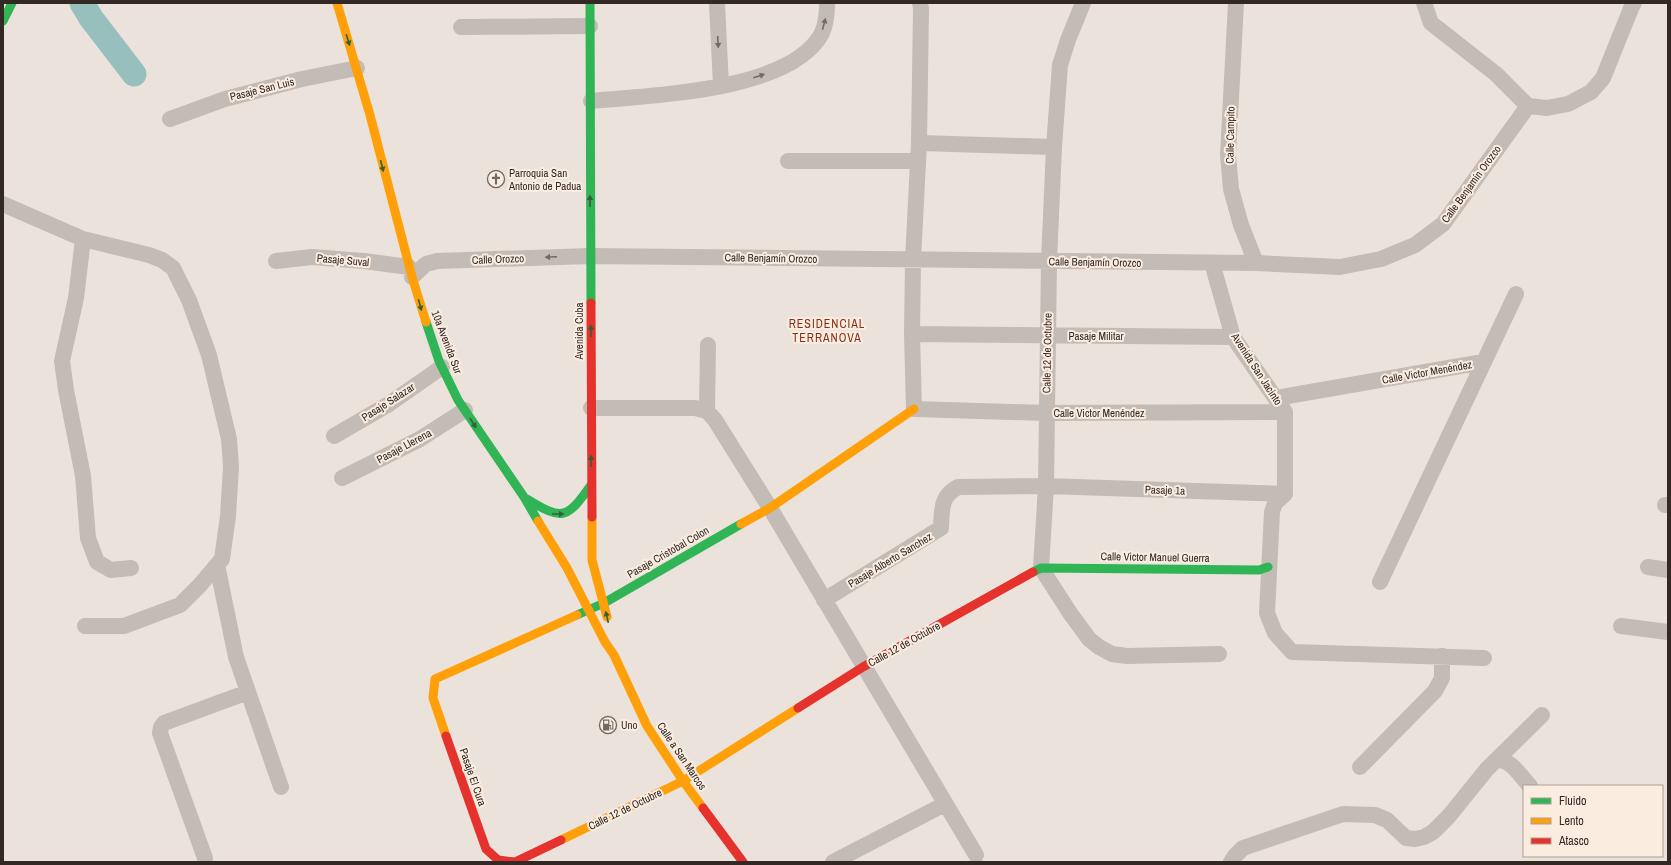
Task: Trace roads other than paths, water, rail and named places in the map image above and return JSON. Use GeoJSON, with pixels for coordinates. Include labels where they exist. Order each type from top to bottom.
{"type":"FeatureCollection","features":[{"type":"Feature","properties":{"kind":"main road"},"geometry":{"type":"LineString","coordinates":[[3,22],[12,3]]}},
{"type":"Feature","properties":{"kind":"main road","name":"10a Avenida Sur"},"geometry":{"type":"LineString","coordinates":[[337,3],[357,68],[422,315],[442,367],[465,410],[524,497],[590,608],[605,642],[614,656]]}},
{"type":"Feature","properties":{"kind":"main road","name":"Avenida Cuba"},"geometry":{"type":"LineString","coordinates":[[590,3],[592,560],[610,629],[614,656]]}},
{"type":"Feature","properties":{"kind":"main road","name":"Pasaje Cristobal Colon"},"geometry":{"type":"LineString","coordinates":[[433,698],[436,678],[604,603],[770,508],[914,409]]}},
{"type":"Feature","properties":{"kind":"main road"},"geometry":{"type":"LineString","coordinates":[[524,497],[550,513],[566,513],[579,504],[591,485]]}},
{"type":"Feature","properties":{"kind":"main road","name":"Calle Victor Manuel Guerra"},"geometry":{"type":"LineString","coordinates":[[1041,568],[1259,570],[1268,567]]}},
{"type":"Feature","properties":{"kind":"main road","name":"Calle 12 de Octubre"},"geometry":{"type":"LineString","coordinates":[[498,860],[515,862],[683,781],[863,667],[1041,568]]}},
{"type":"Feature","properties":{"kind":"main road","name":"Calle a San Marcos"},"geometry":{"type":"LineString","coordinates":[[614,656],[648,726],[683,781],[743,862]]}},
{"type":"Feature","properties":{"kind":"main road","name":"Pasaje El Cura"},"geometry":{"type":"LineString","coordinates":[[433,698],[486,849],[498,860]]}},
{"type":"Feature","properties":{"kind":"street"},"geometry":{"type":"LineString","coordinates":[[717,3],[721,86]]}},
{"type":"Feature","properties":{"kind":"street"},"geometry":{"type":"LineString","coordinates":[[591,101],[693,91],[721,86],[772,71],[790,64],[805,53],[815,43],[822,32],[826,17],[827,3]]}},
{"type":"Feature","properties":{"kind":"street"},"geometry":{"type":"LineString","coordinates":[[914,409],[912,334],[913,260],[919,143],[920,3]]}},
{"type":"Feature","properties":{"kind":"street","name":"Calle 12 de Octubre"},"geometry":{"type":"LineString","coordinates":[[1041,568],[1046,486],[1049,261],[1054,146],[1060,65],[1083,3]]}},
{"type":"Feature","properties":{"kind":"street","name":"Calle Campito"},"geometry":{"type":"LineString","coordinates":[[1236,3],[1228,155],[1231,189],[1241,225],[1256,263]]}},
{"type":"Feature","properties":{"kind":"street"},"geometry":{"type":"LineString","coordinates":[[1424,3],[1431,22],[1496,74],[1528,106],[1547,108],[1568,104],[1591,92],[1604,78],[1634,3]]}},
{"type":"Feature","properties":{"kind":"street"},"geometry":{"type":"LineString","coordinates":[[461,27],[590,26]]}},
{"type":"Feature","properties":{"kind":"street","name":"Pasaje San Luis"},"geometry":{"type":"LineString","coordinates":[[170,119],[244,93],[357,68]]}},
{"type":"Feature","properties":{"kind":"street","name":"Calle Benjamín Orozco"},"geometry":{"type":"LineString","coordinates":[[590,256],[1256,263],[1340,267],[1381,259],[1415,245],[1443,224],[1528,106]]}},
{"type":"Feature","properties":{"kind":"street"},"geometry":{"type":"LineString","coordinates":[[919,143],[1054,146]]}},
{"type":"Feature","properties":{"kind":"street"},"geometry":{"type":"LineString","coordinates":[[788,161],[918,161]]}},
{"type":"Feature","properties":{"kind":"street"},"geometry":{"type":"LineString","coordinates":[[3,204],[83,239],[162,260],[173,268],[189,300],[209,355],[229,439],[231,467],[228,516],[222,559],[180,605],[124,626],[85,626]]}},
{"type":"Feature","properties":{"kind":"street"},"geometry":{"type":"LineString","coordinates":[[83,239],[76,298],[62,362],[66,390],[83,476],[88,538],[97,562],[111,570],[131,568]]}},
{"type":"Feature","properties":{"kind":"street","name":"Calle Orozco"},"geometry":{"type":"LineString","coordinates":[[410,272],[426,264],[437,261],[590,256]]}},
{"type":"Feature","properties":{"kind":"street","name":"Pasaje Suval"},"geometry":{"type":"LineString","coordinates":[[276,261],[312,257],[364,261],[410,272]]}},
{"type":"Feature","properties":{"kind":"street","name":"Avenida San Jacinto"},"geometry":{"type":"LineString","coordinates":[[1212,263],[1233,337],[1285,412],[1285,494]]}},
{"type":"Feature","properties":{"kind":"street"},"geometry":{"type":"LineString","coordinates":[[1380,582],[1516,294]]}},
{"type":"Feature","properties":{"kind":"street","name":"Pasaje Militar"},"geometry":{"type":"LineString","coordinates":[[912,334],[1233,337]]}},
{"type":"Feature","properties":{"kind":"street"},"geometry":{"type":"LineString","coordinates":[[707,411],[708,345]]}},
{"type":"Feature","properties":{"kind":"street","name":"Calle Victor Menéndez"},"geometry":{"type":"LineString","coordinates":[[1276,398],[1483,362]]}},
{"type":"Feature","properties":{"kind":"street","name":"Pasaje Salazar"},"geometry":{"type":"LineString","coordinates":[[334,436],[389,404],[442,367]]}},
{"type":"Feature","properties":{"kind":"street"},"geometry":{"type":"LineString","coordinates":[[591,408],[695,408],[707,411],[715,420],[770,508],[976,855]]}},
{"type":"Feature","properties":{"kind":"street","name":"Calle Victor Menéndez"},"geometry":{"type":"LineString","coordinates":[[914,409],[1046,413],[1285,412]]}},
{"type":"Feature","properties":{"kind":"street","name":"Pasaje Llerena"},"geometry":{"type":"LineString","coordinates":[[342,478],[420,439],[465,410]]}},
{"type":"Feature","properties":{"kind":"street","name":"Pasaje 1a"},"geometry":{"type":"LineString","coordinates":[[1046,486],[1285,494]]}},
{"type":"Feature","properties":{"kind":"street","name":"Pasaje Alberto Sanchez"},"geometry":{"type":"LineString","coordinates":[[824,600],[941,528],[944,500],[950,491],[958,487],[1046,486]]}},
{"type":"Feature","properties":{"kind":"street"},"geometry":{"type":"LineString","coordinates":[[1285,494],[1275,503],[1272,512],[1270,559],[1268,567],[1269,588],[1267,613],[1275,633],[1292,652],[1484,658]]}},
{"type":"Feature","properties":{"kind":"street"},"geometry":{"type":"LineString","coordinates":[[217,565],[236,657],[281,787]]}},
{"type":"Feature","properties":{"kind":"street"},"geometry":{"type":"LineString","coordinates":[[1648,567],[1668,570]]}},
{"type":"Feature","properties":{"kind":"street"},"geometry":{"type":"LineString","coordinates":[[1041,568],[1089,639],[1099,647],[1112,654],[1127,656],[1219,654]]}},
{"type":"Feature","properties":{"kind":"street"},"geometry":{"type":"LineString","coordinates":[[1620,626],[1668,632]]}},
{"type":"Feature","properties":{"kind":"street"},"geometry":{"type":"LineString","coordinates":[[1360,767],[1435,691],[1442,678],[1442,656]]}},
{"type":"Feature","properties":{"kind":"street"},"geometry":{"type":"LineString","coordinates":[[205,858],[160,733],[161,727],[164,723],[248,692]]}},
{"type":"Feature","properties":{"kind":"street"},"geometry":{"type":"LineString","coordinates":[[1231,862],[1234,856],[1243,848],[1343,814],[1375,815],[1387,820],[1406,838],[1415,839],[1424,837],[1433,832],[1449,816],[1487,769],[1498,760],[1542,715]]}},
{"type":"Feature","properties":{"kind":"street"},"geometry":{"type":"LineString","coordinates":[[1498,760],[1504,760],[1510,764],[1529,785]]}},
{"type":"Feature","properties":{"kind":"street"},"geometry":{"type":"LineString","coordinates":[[833,862],[945,804]]}},
{"type":"Feature","properties":{"kind":"waterway"},"geometry":{"type":"LineString","coordinates":[[82,3],[91,18],[134,74]]}},
{"type":"Feature","properties":{"kind":"place","name":"Parroquia San Antonio de Padua"},"geometry":{"type":"Point","coordinates":[496,179]}},
{"type":"Feature","properties":{"kind":"place","name":"Uno"},"geometry":{"type":"Point","coordinates":[608,725]}},
{"type":"Feature","properties":{"kind":"district","name":"RESIDENCIAL TERRANOVA"},"geometry":{"type":"Point","coordinates":[827,331]}}]}
